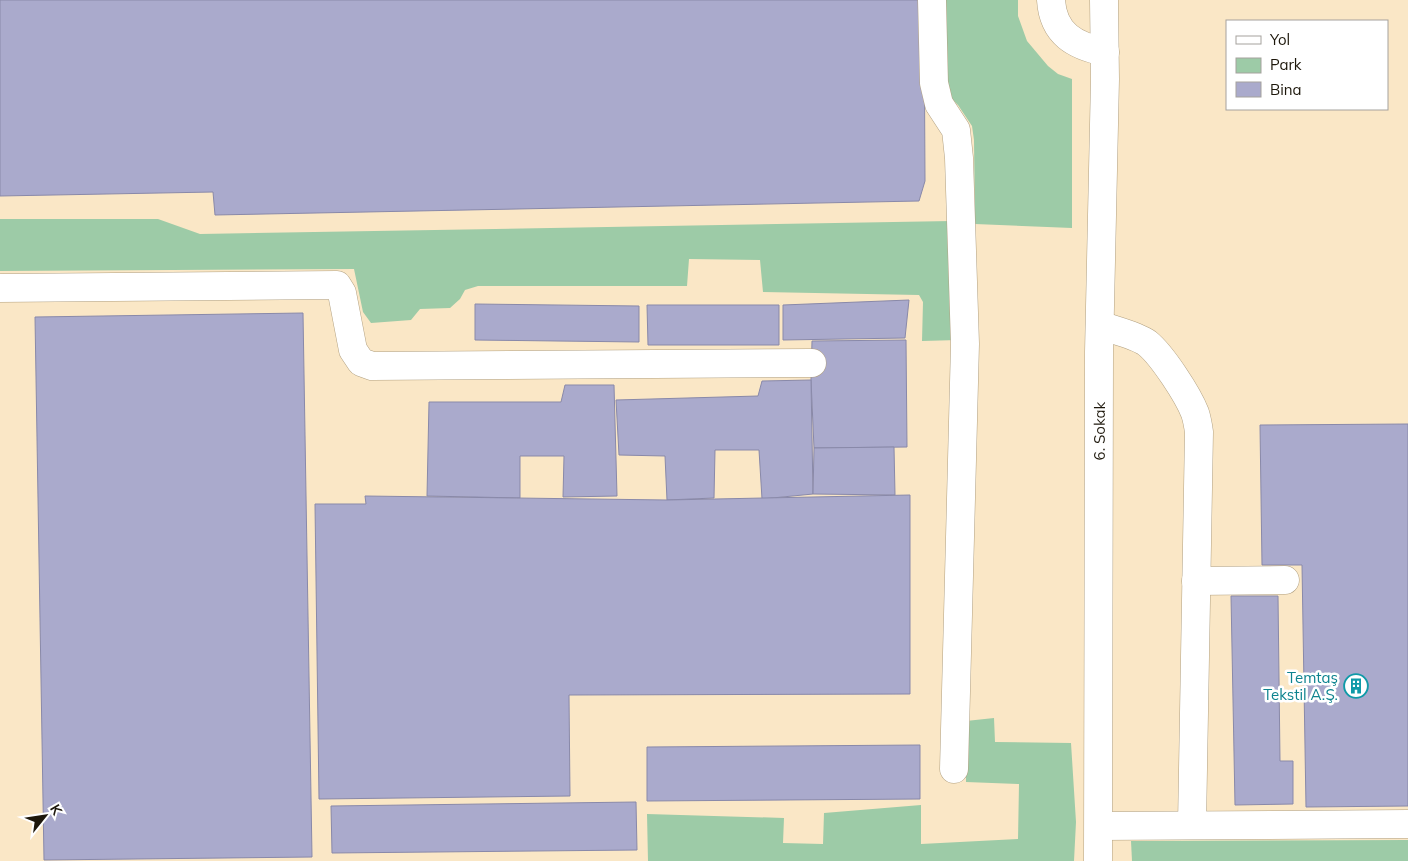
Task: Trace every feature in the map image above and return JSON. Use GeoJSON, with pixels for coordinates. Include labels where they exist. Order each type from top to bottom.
{"type":"FeatureCollection","features":[{"type":"Feature","properties":{"kind":"street"},"geometry":{"type":"LineString","coordinates":[[932,0],[934,83],[939,104],[956,130],[959,158],[964,305],[965,344],[954,769]]}},
{"type":"Feature","properties":{"kind":"street"},"geometry":{"type":"LineString","coordinates":[[1051,0],[1056,22],[1064,34],[1074,42],[1089,49],[1105,52]]}},
{"type":"Feature","properties":{"kind":"street","name":"6. Sokak"},"geometry":{"type":"LineString","coordinates":[[1098,861],[1100,325],[1105,52],[1104,0]]}},
{"type":"Feature","properties":{"kind":"street"},"geometry":{"type":"LineString","coordinates":[[0,288],[337,285],[342,293],[354,350],[361,362],[372,366],[812,363]]}},
{"type":"Feature","properties":{"kind":"street"},"geometry":{"type":"LineString","coordinates":[[1100,325],[1146,342],[1164,363],[1188,399],[1196,415],[1199,432],[1192,825]]}},
{"type":"Feature","properties":{"kind":"street"},"geometry":{"type":"LineString","coordinates":[[1196,581],[1285,580]]}},
{"type":"Feature","properties":{"kind":"street"},"geometry":{"type":"LineString","coordinates":[[1098,826],[1408,824]]}},
{"type":"Feature","properties":{"kind":"green space"},"geometry":{"type":"Polygon","coordinates":[[[941,0],[1018,0],[1018,16],[1027,41],[1048,66],[1058,74],[1072,79],[1072,228],[975,224],[974,140],[972,126],[958,105],[949,96],[944,84],[941,0]]]}},
{"type":"Feature","properties":{"kind":"green space"},"geometry":{"type":"Polygon","coordinates":[[[0,219],[158,219],[200,234],[952,221],[958,340],[922,341],[923,302],[919,295],[763,292],[760,260],[689,259],[687,286],[478,286],[465,290],[460,299],[450,308],[420,309],[411,320],[371,323],[363,312],[354,269],[0,271],[0,219]]]}},
{"type":"Feature","properties":{"kind":"green space"},"geometry":{"type":"Polygon","coordinates":[[[994,718],[995,742],[1071,743],[1076,822],[1074,861],[648,861],[647,814],[784,818],[783,843],[823,844],[824,813],[921,805],[921,844],[1018,839],[1019,784],[966,782],[966,721],[994,718]]]}},
{"type":"Feature","properties":{"kind":"green space"},"geometry":{"type":"Polygon","coordinates":[[[1408,840],[1408,861],[1132,861],[1131,841],[1408,840]]]}},
{"type":"Feature","properties":{"kind":"building"},"geometry":{"type":"Polygon","coordinates":[[[0,0],[924,0],[925,181],[919,201],[215,215],[213,192],[0,196],[0,0]]]}},
{"type":"Feature","properties":{"kind":"building"},"geometry":{"type":"Polygon","coordinates":[[[909,300],[905,338],[783,340],[783,305],[909,300]]]}},
{"type":"Feature","properties":{"kind":"building"},"geometry":{"type":"Polygon","coordinates":[[[475,304],[639,306],[639,342],[475,340],[475,304]]]}},
{"type":"Feature","properties":{"kind":"building"},"geometry":{"type":"Polygon","coordinates":[[[647,305],[779,305],[779,345],[648,345],[647,305]]]}},
{"type":"Feature","properties":{"kind":"building"},"geometry":{"type":"Polygon","coordinates":[[[303,313],[312,857],[44,860],[35,317],[303,313]]]}},
{"type":"Feature","properties":{"kind":"building"},"geometry":{"type":"Polygon","coordinates":[[[906,340],[907,447],[814,448],[811,380],[812,341],[906,340]]]}},
{"type":"Feature","properties":{"kind":"building"},"geometry":{"type":"Polygon","coordinates":[[[811,380],[813,494],[762,499],[759,450],[715,450],[714,498],[667,500],[665,456],[619,455],[616,400],[758,396],[762,381],[811,380]]]}},
{"type":"Feature","properties":{"kind":"building"},"geometry":{"type":"Polygon","coordinates":[[[565,385],[614,385],[617,496],[563,497],[564,456],[520,456],[520,498],[427,496],[429,402],[561,402],[565,385]]]}},
{"type":"Feature","properties":{"kind":"building","name":"Temtaş Tekstil A.Ş."},"geometry":{"type":"Polygon","coordinates":[[[1408,424],[1408,806],[1306,807],[1302,565],[1262,565],[1260,425],[1408,424]]]}},
{"type":"Feature","properties":{"kind":"building"},"geometry":{"type":"Polygon","coordinates":[[[894,447],[895,495],[813,494],[814,448],[894,447]]]}},
{"type":"Feature","properties":{"kind":"building"},"geometry":{"type":"Polygon","coordinates":[[[910,495],[910,694],[569,695],[570,796],[319,799],[315,504],[366,504],[365,496],[667,500],[910,495]]]}},
{"type":"Feature","properties":{"kind":"building"},"geometry":{"type":"Polygon","coordinates":[[[1231,596],[1278,596],[1280,761],[1293,761],[1293,804],[1235,805],[1231,596]]]}},
{"type":"Feature","properties":{"kind":"building"},"geometry":{"type":"Polygon","coordinates":[[[920,745],[920,799],[647,801],[647,747],[920,745]]]}},
{"type":"Feature","properties":{"kind":"building"},"geometry":{"type":"Polygon","coordinates":[[[636,802],[637,850],[332,853],[331,806],[636,802]]]}},
{"type":"Feature","properties":{"kind":"place","name":"Temtaş Tekstil A.Ş."},"geometry":{"type":"Point","coordinates":[1356,686]}}]}
